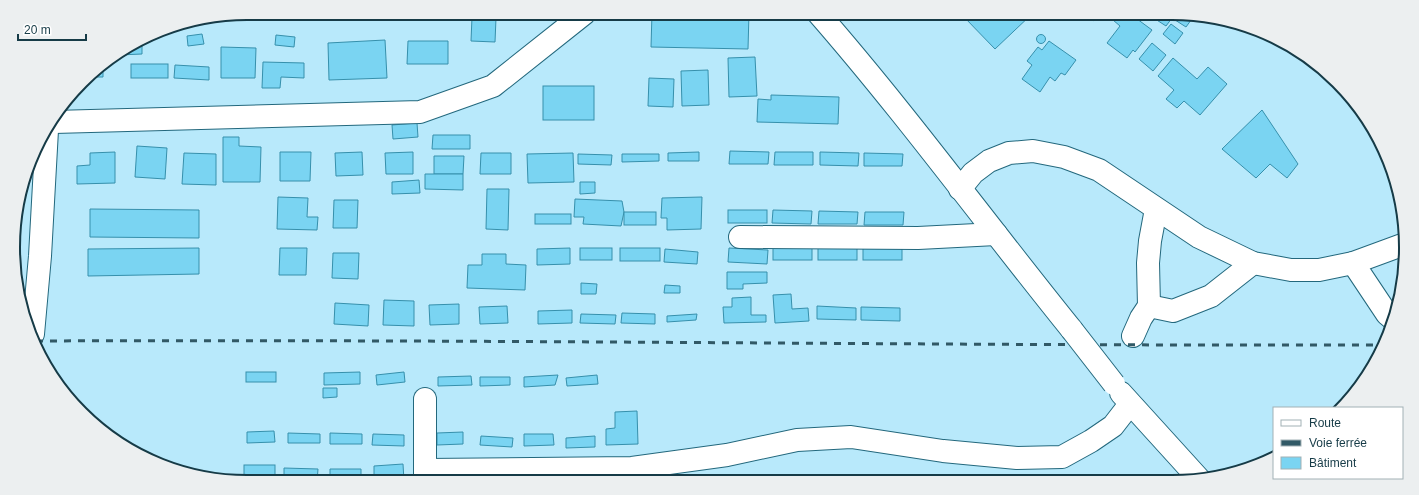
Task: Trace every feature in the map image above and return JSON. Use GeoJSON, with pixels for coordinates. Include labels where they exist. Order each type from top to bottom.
{"type":"FeatureCollection","features":[{"type":"Feature","properties":{"kind":"street"},"geometry":{"type":"LineString","coordinates":[[57,122],[420,112],[493,86],[576,20]]}},
{"type":"Feature","properties":{"kind":"street"},"geometry":{"type":"LineString","coordinates":[[824,20],[851,51],[1130,404],[1194,474]]}},
{"type":"Feature","properties":{"kind":"street"},"geometry":{"type":"LineString","coordinates":[[34,326],[46,141]]}},
{"type":"Feature","properties":{"kind":"street"},"geometry":{"type":"LineString","coordinates":[[960,189],[973,173],[989,161],[1009,153],[1033,151],[1064,157],[1099,170],[1199,237],[1253,263],[1291,270],[1319,270],[1353,263],[1399,246]]}},
{"type":"Feature","properties":{"kind":"street"},"geometry":{"type":"LineString","coordinates":[[1133,336],[1141,318],[1149,306],[1148,263],[1150,241],[1156,209]]}},
{"type":"Feature","properties":{"kind":"street"},"geometry":{"type":"LineString","coordinates":[[740,237],[918,238],[996,234]]}},
{"type":"Feature","properties":{"kind":"street"},"geometry":{"type":"LineString","coordinates":[[1149,306],[1173,312],[1211,296],[1253,263]]}},
{"type":"Feature","properties":{"kind":"street"},"geometry":{"type":"LineString","coordinates":[[1353,263],[1383,309],[1389,315]]}},
{"type":"Feature","properties":{"kind":"street"},"geometry":{"type":"LineString","coordinates":[[425,475],[426,399]]}},
{"type":"Feature","properties":{"kind":"street"},"geometry":{"type":"LineString","coordinates":[[451,475],[632,468],[727,455],[797,440],[852,437],[943,451],[995,456],[1017,458],[1062,457],[1091,441],[1113,426],[1130,404]]}},
{"type":"Feature","properties":{"kind":"street"},"geometry":{"type":"LineString","coordinates":[[676,475],[684,461]]}},
{"type":"Feature","properties":{"kind":"building"},"geometry":{"type":"Polygon","coordinates":[[[472,20],[496,20],[495,42],[471,41],[472,20]]]}},
{"type":"Feature","properties":{"kind":"building"},"geometry":{"type":"Polygon","coordinates":[[[652,20],[749,20],[748,49],[651,47],[652,20]]]}},
{"type":"Feature","properties":{"kind":"building"},"geometry":{"type":"Polygon","coordinates":[[[967,20],[1026,20],[995,49],[967,20]]]}},
{"type":"Feature","properties":{"kind":"building"},"geometry":{"type":"Polygon","coordinates":[[[1113,20],[1138,20],[1152,30],[1135,52],[1133,50],[1127,58],[1107,43],[1120,26],[1113,20]]]}},
{"type":"Feature","properties":{"kind":"building"},"geometry":{"type":"Polygon","coordinates":[[[1157,20],[1170,20],[1166,26],[1157,20]]]}},
{"type":"Feature","properties":{"kind":"building"},"geometry":{"type":"Polygon","coordinates":[[[1175,20],[1191,21],[1186,27],[1175,20]]]}},
{"type":"Feature","properties":{"kind":"building"},"geometry":{"type":"Polygon","coordinates":[[[1171,24],[1183,33],[1175,44],[1163,34],[1171,24]]]}},
{"type":"Feature","properties":{"kind":"building"},"geometry":{"type":"Polygon","coordinates":[[[202,34],[204,44],[188,46],[187,36],[202,34]]]}},
{"type":"Feature","properties":{"kind":"building"},"geometry":{"type":"Polygon","coordinates":[[[1041,34],[1046,39],[1041,44],[1036,39],[1041,34]]]}},
{"type":"Feature","properties":{"kind":"building"},"geometry":{"type":"Polygon","coordinates":[[[276,35],[295,37],[294,47],[275,45],[276,35]]]}},
{"type":"Feature","properties":{"kind":"building"},"geometry":{"type":"Polygon","coordinates":[[[385,40],[387,78],[329,80],[328,43],[385,40]]]}},
{"type":"Feature","properties":{"kind":"building"},"geometry":{"type":"Polygon","coordinates":[[[408,41],[448,41],[448,64],[407,64],[408,41]]]}},
{"type":"Feature","properties":{"kind":"building"},"geometry":{"type":"Polygon","coordinates":[[[1049,41],[1076,60],[1065,75],[1061,73],[1055,81],[1050,77],[1040,92],[1022,79],[1032,65],[1027,61],[1038,47],[1042,50],[1049,41]]]}},
{"type":"Feature","properties":{"kind":"building"},"geometry":{"type":"Polygon","coordinates":[[[1152,43],[1166,55],[1153,71],[1139,59],[1152,43]]]}},
{"type":"Feature","properties":{"kind":"building"},"geometry":{"type":"Polygon","coordinates":[[[142,46],[142,54],[126,55],[142,46]]]}},
{"type":"Feature","properties":{"kind":"building"},"geometry":{"type":"Polygon","coordinates":[[[221,47],[256,48],[255,78],[221,78],[221,47]]]}},
{"type":"Feature","properties":{"kind":"building"},"geometry":{"type":"Polygon","coordinates":[[[755,57],[757,96],[729,97],[728,58],[755,57]]]}},
{"type":"Feature","properties":{"kind":"building"},"geometry":{"type":"Polygon","coordinates":[[[1173,58],[1197,79],[1208,67],[1227,84],[1200,115],[1184,101],[1177,108],[1166,99],[1174,90],[1158,76],[1173,58]]]}},
{"type":"Feature","properties":{"kind":"building"},"geometry":{"type":"Polygon","coordinates":[[[263,62],[304,63],[304,78],[281,77],[280,88],[262,88],[263,62]]]}},
{"type":"Feature","properties":{"kind":"building"},"geometry":{"type":"Polygon","coordinates":[[[131,64],[168,64],[168,78],[131,78],[131,64]]]}},
{"type":"Feature","properties":{"kind":"building"},"geometry":{"type":"Polygon","coordinates":[[[175,65],[209,67],[209,80],[174,78],[175,65]]]}},
{"type":"Feature","properties":{"kind":"building"},"geometry":{"type":"Polygon","coordinates":[[[708,70],[709,105],[682,106],[681,71],[708,70]]]}},
{"type":"Feature","properties":{"kind":"building"},"geometry":{"type":"Polygon","coordinates":[[[103,72],[103,77],[96,77],[103,72]]]}},
{"type":"Feature","properties":{"kind":"building"},"geometry":{"type":"Polygon","coordinates":[[[649,78],[674,79],[673,107],[648,106],[649,78]]]}},
{"type":"Feature","properties":{"kind":"building"},"geometry":{"type":"Polygon","coordinates":[[[543,86],[594,86],[594,120],[543,120],[543,86]]]}},
{"type":"Feature","properties":{"kind":"building"},"geometry":{"type":"Polygon","coordinates":[[[771,95],[839,97],[838,124],[757,122],[758,99],[771,100],[771,95]]]}},
{"type":"Feature","properties":{"kind":"building"},"geometry":{"type":"Polygon","coordinates":[[[1262,110],[1298,164],[1287,178],[1270,164],[1256,178],[1222,149],[1262,110]]]}},
{"type":"Feature","properties":{"kind":"building"},"geometry":{"type":"Polygon","coordinates":[[[417,123],[418,137],[393,139],[392,125],[417,123]]]}},
{"type":"Feature","properties":{"kind":"building"},"geometry":{"type":"Polygon","coordinates":[[[433,135],[470,135],[470,149],[432,149],[433,135]]]}},
{"type":"Feature","properties":{"kind":"building"},"geometry":{"type":"Polygon","coordinates":[[[223,137],[239,137],[239,146],[261,147],[260,182],[223,182],[223,137]]]}},
{"type":"Feature","properties":{"kind":"building"},"geometry":{"type":"Polygon","coordinates":[[[137,146],[167,148],[165,179],[135,177],[137,146]]]}},
{"type":"Feature","properties":{"kind":"building"},"geometry":{"type":"Polygon","coordinates":[[[730,151],[769,152],[768,164],[729,164],[730,151]]]}},
{"type":"Feature","properties":{"kind":"building"},"geometry":{"type":"Polygon","coordinates":[[[115,152],[115,183],[77,184],[77,166],[90,165],[90,153],[115,152]]]}},
{"type":"Feature","properties":{"kind":"building"},"geometry":{"type":"Polygon","coordinates":[[[280,152],[311,152],[310,181],[280,181],[280,152]]]}},
{"type":"Feature","properties":{"kind":"building"},"geometry":{"type":"Polygon","coordinates":[[[362,152],[363,175],[336,176],[335,153],[362,152]]]}},
{"type":"Feature","properties":{"kind":"building"},"geometry":{"type":"Polygon","coordinates":[[[413,152],[413,174],[386,174],[385,153],[413,152]]]}},
{"type":"Feature","properties":{"kind":"building"},"geometry":{"type":"Polygon","coordinates":[[[699,152],[699,161],[668,161],[668,153],[699,152]]]}},
{"type":"Feature","properties":{"kind":"building"},"geometry":{"type":"Polygon","coordinates":[[[775,152],[813,152],[813,165],[774,165],[775,152]]]}},
{"type":"Feature","properties":{"kind":"building"},"geometry":{"type":"Polygon","coordinates":[[[820,152],[859,153],[858,166],[820,165],[820,152]]]}},
{"type":"Feature","properties":{"kind":"building"},"geometry":{"type":"Polygon","coordinates":[[[184,153],[216,154],[216,185],[182,184],[184,153]]]}},
{"type":"Feature","properties":{"kind":"building"},"geometry":{"type":"Polygon","coordinates":[[[481,153],[511,153],[511,174],[480,174],[481,153]]]}},
{"type":"Feature","properties":{"kind":"building"},"geometry":{"type":"Polygon","coordinates":[[[573,153],[574,182],[528,183],[527,154],[573,153]]]}},
{"type":"Feature","properties":{"kind":"building"},"geometry":{"type":"Polygon","coordinates":[[[864,153],[903,154],[902,166],[864,166],[864,153]]]}},
{"type":"Feature","properties":{"kind":"building"},"geometry":{"type":"Polygon","coordinates":[[[578,154],[612,155],[611,165],[578,164],[578,154]]]}},
{"type":"Feature","properties":{"kind":"building"},"geometry":{"type":"Polygon","coordinates":[[[622,154],[659,154],[659,161],[622,162],[622,154]]]}},
{"type":"Feature","properties":{"kind":"building"},"geometry":{"type":"Polygon","coordinates":[[[434,156],[464,156],[463,174],[434,174],[434,156]]]}},
{"type":"Feature","properties":{"kind":"building"},"geometry":{"type":"Polygon","coordinates":[[[425,174],[463,174],[463,190],[425,189],[425,174]]]}},
{"type":"Feature","properties":{"kind":"building"},"geometry":{"type":"Polygon","coordinates":[[[419,180],[420,193],[392,194],[392,182],[419,180]]]}},
{"type":"Feature","properties":{"kind":"building"},"geometry":{"type":"Polygon","coordinates":[[[580,182],[595,182],[595,193],[580,194],[580,182]]]}},
{"type":"Feature","properties":{"kind":"building"},"geometry":{"type":"Polygon","coordinates":[[[487,189],[509,189],[508,230],[486,229],[487,189]]]}},
{"type":"Feature","properties":{"kind":"building"},"geometry":{"type":"Polygon","coordinates":[[[278,197],[308,198],[307,217],[318,217],[317,230],[277,229],[278,197]]]}},
{"type":"Feature","properties":{"kind":"building"},"geometry":{"type":"Polygon","coordinates":[[[702,197],[701,229],[667,230],[667,218],[661,218],[662,198],[702,197]]]}},
{"type":"Feature","properties":{"kind":"building"},"geometry":{"type":"Polygon","coordinates":[[[575,199],[622,201],[624,212],[621,226],[583,224],[584,217],[574,217],[575,199]]]}},
{"type":"Feature","properties":{"kind":"building"},"geometry":{"type":"Polygon","coordinates":[[[334,200],[358,200],[357,228],[333,228],[334,200]]]}},
{"type":"Feature","properties":{"kind":"building"},"geometry":{"type":"Polygon","coordinates":[[[90,209],[199,210],[199,238],[90,237],[90,209]]]}},
{"type":"Feature","properties":{"kind":"building"},"geometry":{"type":"Polygon","coordinates":[[[728,210],[767,210],[767,223],[728,223],[728,210]]]}},
{"type":"Feature","properties":{"kind":"building"},"geometry":{"type":"Polygon","coordinates":[[[773,210],[812,211],[811,224],[772,223],[773,210]]]}},
{"type":"Feature","properties":{"kind":"building"},"geometry":{"type":"Polygon","coordinates":[[[819,211],[858,212],[857,224],[818,224],[819,211]]]}},
{"type":"Feature","properties":{"kind":"building"},"geometry":{"type":"Polygon","coordinates":[[[624,212],[656,212],[656,225],[624,225],[624,212]]]}},
{"type":"Feature","properties":{"kind":"building"},"geometry":{"type":"Polygon","coordinates":[[[865,212],[904,212],[903,225],[864,225],[865,212]]]}},
{"type":"Feature","properties":{"kind":"building"},"geometry":{"type":"Polygon","coordinates":[[[535,214],[571,214],[571,224],[535,224],[535,214]]]}},
{"type":"Feature","properties":{"kind":"building"},"geometry":{"type":"Polygon","coordinates":[[[773,247],[812,247],[812,260],[773,260],[773,247]]]}},
{"type":"Feature","properties":{"kind":"building"},"geometry":{"type":"Polygon","coordinates":[[[818,247],[857,247],[857,260],[818,260],[818,247]]]}},
{"type":"Feature","properties":{"kind":"building"},"geometry":{"type":"Polygon","coordinates":[[[863,247],[902,247],[902,260],[863,260],[863,247]]]}},
{"type":"Feature","properties":{"kind":"building"},"geometry":{"type":"Polygon","coordinates":[[[199,248],[199,274],[88,276],[88,249],[199,248]]]}},
{"type":"Feature","properties":{"kind":"building"},"geometry":{"type":"Polygon","coordinates":[[[280,248],[307,248],[306,275],[279,275],[280,248]]]}},
{"type":"Feature","properties":{"kind":"building"},"geometry":{"type":"Polygon","coordinates":[[[570,248],[570,264],[537,265],[537,249],[570,248]]]}},
{"type":"Feature","properties":{"kind":"building"},"geometry":{"type":"Polygon","coordinates":[[[580,248],[612,248],[612,260],[580,260],[580,248]]]}},
{"type":"Feature","properties":{"kind":"building"},"geometry":{"type":"Polygon","coordinates":[[[620,248],[660,248],[660,261],[620,261],[620,248]]]}},
{"type":"Feature","properties":{"kind":"building"},"geometry":{"type":"Polygon","coordinates":[[[729,248],[768,250],[767,264],[728,262],[729,248]]]}},
{"type":"Feature","properties":{"kind":"building"},"geometry":{"type":"Polygon","coordinates":[[[665,249],[698,252],[697,264],[664,262],[665,249]]]}},
{"type":"Feature","properties":{"kind":"building"},"geometry":{"type":"Polygon","coordinates":[[[333,253],[359,253],[358,279],[332,278],[333,253]]]}},
{"type":"Feature","properties":{"kind":"building"},"geometry":{"type":"Polygon","coordinates":[[[482,254],[506,254],[506,264],[526,265],[525,290],[467,288],[468,265],[482,265],[482,254]]]}},
{"type":"Feature","properties":{"kind":"building"},"geometry":{"type":"Polygon","coordinates":[[[727,272],[767,272],[767,283],[743,284],[743,289],[727,289],[727,272]]]}},
{"type":"Feature","properties":{"kind":"building"},"geometry":{"type":"Polygon","coordinates":[[[581,283],[597,284],[596,294],[581,294],[581,283]]]}},
{"type":"Feature","properties":{"kind":"building"},"geometry":{"type":"Polygon","coordinates":[[[665,285],[680,286],[680,293],[664,293],[665,285]]]}},
{"type":"Feature","properties":{"kind":"building"},"geometry":{"type":"Polygon","coordinates":[[[791,294],[792,309],[808,308],[809,321],[775,323],[773,295],[791,294]]]}},
{"type":"Feature","properties":{"kind":"building"},"geometry":{"type":"Polygon","coordinates":[[[751,297],[751,315],[766,315],[766,322],[724,323],[723,307],[732,307],[732,298],[751,297]]]}},
{"type":"Feature","properties":{"kind":"building"},"geometry":{"type":"Polygon","coordinates":[[[384,300],[414,301],[414,326],[383,325],[384,300]]]}},
{"type":"Feature","properties":{"kind":"building"},"geometry":{"type":"Polygon","coordinates":[[[335,303],[369,305],[368,326],[334,324],[335,303]]]}},
{"type":"Feature","properties":{"kind":"building"},"geometry":{"type":"Polygon","coordinates":[[[459,304],[459,324],[430,325],[429,305],[459,304]]]}},
{"type":"Feature","properties":{"kind":"building"},"geometry":{"type":"Polygon","coordinates":[[[507,306],[508,323],[480,324],[479,307],[507,306]]]}},
{"type":"Feature","properties":{"kind":"building"},"geometry":{"type":"Polygon","coordinates":[[[817,306],[856,308],[856,320],[817,319],[817,306]]]}},
{"type":"Feature","properties":{"kind":"building"},"geometry":{"type":"Polygon","coordinates":[[[861,307],[900,308],[900,321],[861,320],[861,307]]]}},
{"type":"Feature","properties":{"kind":"building"},"geometry":{"type":"Polygon","coordinates":[[[572,310],[572,323],[538,324],[538,311],[572,310]]]}},
{"type":"Feature","properties":{"kind":"building"},"geometry":{"type":"Polygon","coordinates":[[[622,313],[655,314],[655,324],[621,323],[622,313]]]}},
{"type":"Feature","properties":{"kind":"building"},"geometry":{"type":"Polygon","coordinates":[[[581,314],[616,315],[615,324],[580,323],[581,314]]]}},
{"type":"Feature","properties":{"kind":"building"},"geometry":{"type":"Polygon","coordinates":[[[697,314],[696,320],[667,322],[667,316],[697,314]]]}},
{"type":"Feature","properties":{"kind":"building"},"geometry":{"type":"Polygon","coordinates":[[[246,372],[276,372],[276,382],[246,382],[246,372]]]}},
{"type":"Feature","properties":{"kind":"building"},"geometry":{"type":"Polygon","coordinates":[[[360,372],[360,384],[324,385],[324,373],[360,372]]]}},
{"type":"Feature","properties":{"kind":"building"},"geometry":{"type":"Polygon","coordinates":[[[404,372],[405,382],[377,385],[376,375],[404,372]]]}},
{"type":"Feature","properties":{"kind":"building"},"geometry":{"type":"Polygon","coordinates":[[[558,375],[555,385],[524,387],[524,377],[558,375]]]}},
{"type":"Feature","properties":{"kind":"building"},"geometry":{"type":"Polygon","coordinates":[[[597,375],[598,384],[567,386],[566,378],[597,375]]]}},
{"type":"Feature","properties":{"kind":"building"},"geometry":{"type":"Polygon","coordinates":[[[471,376],[472,385],[438,386],[438,377],[471,376]]]}},
{"type":"Feature","properties":{"kind":"building"},"geometry":{"type":"Polygon","coordinates":[[[480,377],[510,377],[510,385],[480,386],[480,377]]]}},
{"type":"Feature","properties":{"kind":"building"},"geometry":{"type":"Polygon","coordinates":[[[323,388],[337,388],[337,397],[323,398],[323,388]]]}},
{"type":"Feature","properties":{"kind":"building"},"geometry":{"type":"Polygon","coordinates":[[[637,411],[638,444],[606,445],[606,429],[615,428],[615,412],[637,411]]]}},
{"type":"Feature","properties":{"kind":"building"},"geometry":{"type":"Polygon","coordinates":[[[274,431],[275,442],[247,443],[247,432],[274,431]]]}},
{"type":"Feature","properties":{"kind":"building"},"geometry":{"type":"Polygon","coordinates":[[[463,432],[463,444],[437,445],[437,433],[463,432]]]}},
{"type":"Feature","properties":{"kind":"building"},"geometry":{"type":"Polygon","coordinates":[[[288,433],[320,434],[320,443],[288,443],[288,433]]]}},
{"type":"Feature","properties":{"kind":"building"},"geometry":{"type":"Polygon","coordinates":[[[330,433],[362,434],[362,444],[330,444],[330,433]]]}},
{"type":"Feature","properties":{"kind":"building"},"geometry":{"type":"Polygon","coordinates":[[[373,434],[404,435],[404,446],[372,445],[373,434]]]}},
{"type":"Feature","properties":{"kind":"building"},"geometry":{"type":"Polygon","coordinates":[[[524,434],[553,434],[554,445],[524,446],[524,434]]]}},
{"type":"Feature","properties":{"kind":"building"},"geometry":{"type":"Polygon","coordinates":[[[481,436],[513,438],[512,447],[480,445],[481,436]]]}},
{"type":"Feature","properties":{"kind":"building"},"geometry":{"type":"Polygon","coordinates":[[[595,436],[595,447],[566,448],[566,438],[595,436]]]}},
{"type":"Feature","properties":{"kind":"building"},"geometry":{"type":"Polygon","coordinates":[[[403,464],[404,475],[374,475],[374,466],[403,464]]]}},
{"type":"Feature","properties":{"kind":"building"},"geometry":{"type":"Polygon","coordinates":[[[244,465],[275,465],[275,475],[244,475],[244,465]]]}},
{"type":"Feature","properties":{"kind":"building"},"geometry":{"type":"Polygon","coordinates":[[[284,468],[318,469],[318,475],[284,475],[284,468]]]}},
{"type":"Feature","properties":{"kind":"building"},"geometry":{"type":"Polygon","coordinates":[[[330,469],[361,469],[361,475],[330,475],[330,469]]]}},
{"type":"Feature","properties":{"kind":"building"},"geometry":{"type":"Polygon","coordinates":[[[525,472],[555,473],[555,475],[525,475],[525,472]]]}},
{"type":"Feature","properties":{"kind":"building"},"geometry":{"type":"Polygon","coordinates":[[[595,472],[595,475],[565,475],[565,473],[595,472]]]}},
{"type":"Feature","properties":{"kind":"railway"},"geometry":{"type":"LineString","coordinates":[[40,341],[1377,345]]}}]}
